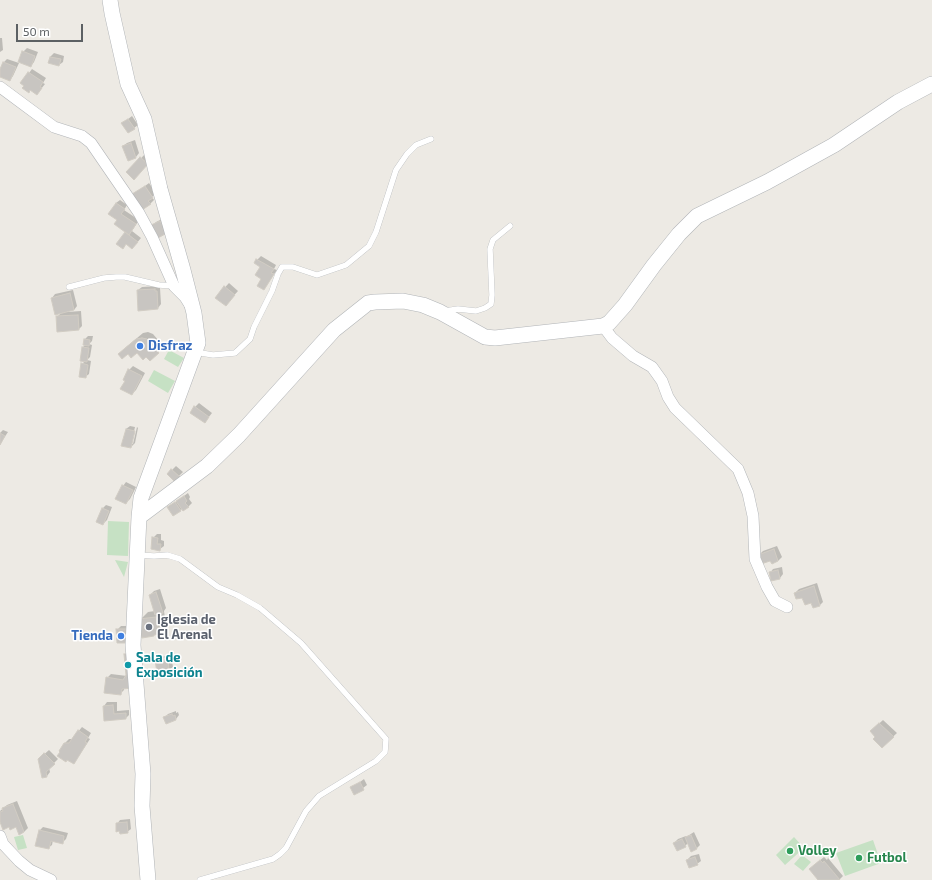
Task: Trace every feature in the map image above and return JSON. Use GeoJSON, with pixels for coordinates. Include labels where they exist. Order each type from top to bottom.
{"type":"FeatureCollection","features":[{"type":"Feature","properties":{"kind":"street"},"geometry":{"type":"LineString","coordinates":[[110,0],[128,84],[144,119],[160,189],[184,270],[194,313],[198,343],[141,498],[139,517],[133,645],[142,759],[142,806],[148,880]]}},
{"type":"Feature","properties":{"kind":"street"},"geometry":{"type":"LineString","coordinates":[[139,517],[207,466],[239,435],[334,330],[368,303],[403,301],[423,305],[440,312],[485,337],[495,338],[604,326],[609,323],[626,305],[654,265],[679,234],[697,216],[768,182],[834,145],[898,102],[932,84]]}},
{"type":"Feature","properties":{"kind":"street"},"geometry":{"type":"LineString","coordinates":[[0,87],[54,127],[82,136],[91,143],[139,213],[174,286],[185,297],[194,313]]}},
{"type":"Feature","properties":{"kind":"street"},"geometry":{"type":"LineString","coordinates":[[604,326],[612,338],[633,356],[652,367],[662,381],[674,408],[738,469],[748,493],[753,516],[755,559],[767,587],[775,601],[787,607]]}},
{"type":"Feature","properties":{"kind":"street"},"geometry":{"type":"LineString","coordinates":[[0,836],[3,844],[19,861],[30,870],[52,880]]}},
{"type":"Feature","properties":{"kind":"lane"},"geometry":{"type":"LineString","coordinates":[[195,352],[213,355],[235,353],[250,339],[254,327],[282,267],[293,267],[317,275],[346,265],[369,246],[376,232],[396,170],[407,154],[416,145],[431,139]]}},
{"type":"Feature","properties":{"kind":"lane"},"geometry":{"type":"LineString","coordinates":[[440,312],[458,309],[476,311],[491,304],[490,249],[493,240],[510,226]]}},
{"type":"Feature","properties":{"kind":"lane"},"geometry":{"type":"LineString","coordinates":[[69,287],[104,278],[116,277],[174,286]]}},
{"type":"Feature","properties":{"kind":"lane"},"geometry":{"type":"LineString","coordinates":[[137,555],[167,555],[180,559],[218,587],[238,595],[260,608],[301,643],[386,739],[385,752],[376,761],[319,796],[306,811],[286,848],[280,854],[273,859],[200,880]]}},
{"type":"Feature","properties":{"kind":"green space"},"geometry":{"type":"Polygon","coordinates":[[[169,350],[184,358],[178,367],[164,359],[169,350]]]}},
{"type":"Feature","properties":{"kind":"green space"},"geometry":{"type":"Polygon","coordinates":[[[154,370],[175,381],[168,393],[148,381],[154,370]]]}},
{"type":"Feature","properties":{"kind":"green space"},"geometry":{"type":"Polygon","coordinates":[[[108,521],[129,522],[128,556],[107,555],[108,521]]]}},
{"type":"Feature","properties":{"kind":"green space"},"geometry":{"type":"Polygon","coordinates":[[[115,560],[128,562],[124,577],[115,560]]]}},
{"type":"Feature","properties":{"kind":"green space"},"geometry":{"type":"Polygon","coordinates":[[[23,835],[27,848],[18,850],[14,837],[23,835]]]}},
{"type":"Feature","properties":{"kind":"green space","name":"Volley"},"geometry":{"type":"Polygon","coordinates":[[[794,837],[804,848],[785,865],[776,855],[794,837]]]}},
{"type":"Feature","properties":{"kind":"green space","name":"Futbol"},"geometry":{"type":"Polygon","coordinates":[[[873,840],[881,863],[845,876],[836,853],[873,840]]]}},
{"type":"Feature","properties":{"kind":"green space"},"geometry":{"type":"Polygon","coordinates":[[[802,855],[811,862],[803,871],[794,864],[802,855]]]}},
{"type":"Feature","properties":{"kind":"building"},"geometry":{"type":"Polygon","coordinates":[[[22,51],[35,56],[31,67],[18,62],[22,51]]]}},
{"type":"Feature","properties":{"kind":"building"},"geometry":{"type":"Polygon","coordinates":[[[50,57],[61,59],[59,66],[48,63],[50,57]]]}},
{"type":"Feature","properties":{"kind":"building"},"geometry":{"type":"Polygon","coordinates":[[[3,62],[16,67],[10,81],[0,77],[0,69],[3,62]]]}},
{"type":"Feature","properties":{"kind":"building"},"geometry":{"type":"Polygon","coordinates":[[[28,72],[43,82],[40,87],[42,88],[37,95],[30,90],[29,93],[22,88],[24,86],[20,83],[28,72]]]}},
{"type":"Feature","properties":{"kind":"building"},"geometry":{"type":"Polygon","coordinates":[[[128,119],[135,129],[128,133],[121,123],[128,119]]]}},
{"type":"Feature","properties":{"kind":"building"},"geometry":{"type":"Polygon","coordinates":[[[131,143],[136,158],[128,161],[122,146],[131,143]]]}},
{"type":"Feature","properties":{"kind":"building"},"geometry":{"type":"Polygon","coordinates":[[[140,157],[148,164],[134,180],[126,172],[140,157]]]}},
{"type":"Feature","properties":{"kind":"building"},"geometry":{"type":"Polygon","coordinates":[[[145,186],[153,198],[148,201],[151,204],[142,210],[132,194],[145,186]]]}},
{"type":"Feature","properties":{"kind":"building"},"geometry":{"type":"Polygon","coordinates":[[[116,203],[125,209],[121,214],[136,224],[129,235],[114,224],[117,220],[108,214],[116,203]]]}},
{"type":"Feature","properties":{"kind":"building"},"geometry":{"type":"Polygon","coordinates":[[[160,221],[167,233],[158,238],[151,225],[160,221]]]}},
{"type":"Feature","properties":{"kind":"building"},"geometry":{"type":"Polygon","coordinates":[[[125,232],[138,242],[132,249],[126,244],[123,249],[116,244],[125,232]]]}},
{"type":"Feature","properties":{"kind":"building"},"geometry":{"type":"Polygon","coordinates":[[[256,259],[274,269],[271,273],[274,274],[264,290],[257,286],[261,279],[255,275],[260,267],[254,263],[256,259]]]}},
{"type":"Feature","properties":{"kind":"building"},"geometry":{"type":"Polygon","coordinates":[[[224,286],[235,295],[226,306],[215,298],[224,286]]]}},
{"type":"Feature","properties":{"kind":"building"},"geometry":{"type":"Polygon","coordinates":[[[155,289],[155,291],[157,291],[158,309],[138,311],[137,290],[155,289]]]}},
{"type":"Feature","properties":{"kind":"building"},"geometry":{"type":"Polygon","coordinates":[[[70,293],[74,310],[55,315],[51,298],[70,293]]]}},
{"type":"Feature","properties":{"kind":"building"},"geometry":{"type":"Polygon","coordinates":[[[78,315],[79,330],[57,332],[56,316],[78,315]]]}},
{"type":"Feature","properties":{"kind":"building"},"geometry":{"type":"Polygon","coordinates":[[[84,339],[90,340],[89,346],[83,345],[84,339]]]}},
{"type":"Feature","properties":{"kind":"building","name":"Disfraz"},"geometry":{"type":"Polygon","coordinates":[[[136,339],[147,339],[159,353],[150,361],[146,357],[143,360],[137,353],[131,358],[128,354],[122,359],[118,354],[136,339]]]}},
{"type":"Feature","properties":{"kind":"building"},"geometry":{"type":"Polygon","coordinates":[[[82,347],[89,348],[87,362],[80,361],[82,347]]]}},
{"type":"Feature","properties":{"kind":"building"},"geometry":{"type":"Polygon","coordinates":[[[81,363],[88,365],[86,378],[79,377],[81,363]]]}},
{"type":"Feature","properties":{"kind":"building"},"geometry":{"type":"Polygon","coordinates":[[[128,369],[142,376],[132,395],[120,389],[125,381],[123,380],[128,369]]]}},
{"type":"Feature","properties":{"kind":"building"},"geometry":{"type":"Polygon","coordinates":[[[194,406],[209,417],[205,423],[190,413],[194,406]]]}},
{"type":"Feature","properties":{"kind":"building"},"geometry":{"type":"Polygon","coordinates":[[[126,429],[135,431],[131,448],[121,446],[126,429]]]}},
{"type":"Feature","properties":{"kind":"building"},"geometry":{"type":"Polygon","coordinates":[[[0,433],[5,436],[0,445],[0,433]]]}},
{"type":"Feature","properties":{"kind":"building"},"geometry":{"type":"Polygon","coordinates":[[[171,469],[180,477],[175,482],[167,474],[171,469]]]}},
{"type":"Feature","properties":{"kind":"building"},"geometry":{"type":"Polygon","coordinates":[[[122,485],[133,490],[126,504],[115,499],[122,485]]]}},
{"type":"Feature","properties":{"kind":"building"},"geometry":{"type":"Polygon","coordinates":[[[184,496],[187,501],[185,503],[189,507],[183,511],[176,501],[184,496]]]}},
{"type":"Feature","properties":{"kind":"building"},"geometry":{"type":"Polygon","coordinates":[[[175,502],[181,511],[173,516],[167,507],[175,502]]]}},
{"type":"Feature","properties":{"kind":"building"},"geometry":{"type":"Polygon","coordinates":[[[102,508],[109,511],[103,525],[96,522],[102,508]]]}},
{"type":"Feature","properties":{"kind":"building"},"geometry":{"type":"Polygon","coordinates":[[[152,537],[158,538],[157,544],[161,544],[160,551],[151,549],[152,537]]]}},
{"type":"Feature","properties":{"kind":"building"},"geometry":{"type":"Polygon","coordinates":[[[774,549],[778,561],[772,564],[770,561],[761,564],[758,555],[774,549]]]}},
{"type":"Feature","properties":{"kind":"building"},"geometry":{"type":"Polygon","coordinates":[[[778,570],[780,579],[771,581],[769,572],[778,570]]]}},
{"type":"Feature","properties":{"kind":"building"},"geometry":{"type":"Polygon","coordinates":[[[814,586],[820,606],[813,608],[811,603],[805,605],[802,598],[796,599],[794,593],[814,586]]]}},
{"type":"Feature","properties":{"kind":"building"},"geometry":{"type":"Polygon","coordinates":[[[156,592],[163,613],[155,615],[149,595],[156,592]]]}},
{"type":"Feature","properties":{"kind":"building","name":"Iglesia de El Arenal"},"geometry":{"type":"Polygon","coordinates":[[[156,617],[159,634],[142,638],[139,619],[156,617]]]}},
{"type":"Feature","properties":{"kind":"building","name":"Tienda"},"geometry":{"type":"Polygon","coordinates":[[[116,629],[126,629],[127,643],[117,643],[116,629]]]}},
{"type":"Feature","properties":{"kind":"building","name":"Sala de Exposición"},"geometry":{"type":"Polygon","coordinates":[[[124,654],[130,654],[133,688],[122,689],[121,695],[104,693],[106,677],[123,680],[126,675],[124,654]]]}},
{"type":"Feature","properties":{"kind":"building"},"geometry":{"type":"Polygon","coordinates":[[[168,658],[169,671],[157,673],[155,660],[168,658]]]}},
{"type":"Feature","properties":{"kind":"building"},"geometry":{"type":"Polygon","coordinates":[[[113,705],[114,714],[126,713],[126,719],[104,721],[103,706],[113,705]]]}},
{"type":"Feature","properties":{"kind":"building"},"geometry":{"type":"Polygon","coordinates":[[[172,714],[173,716],[175,715],[176,720],[166,724],[163,717],[172,714]]]}},
{"type":"Feature","properties":{"kind":"building"},"geometry":{"type":"Polygon","coordinates":[[[879,723],[894,737],[882,748],[873,739],[875,737],[870,731],[879,723]]]}},
{"type":"Feature","properties":{"kind":"building"},"geometry":{"type":"Polygon","coordinates":[[[78,730],[88,737],[85,742],[87,743],[74,764],[67,760],[66,762],[57,756],[64,743],[69,743],[78,730]]]}},
{"type":"Feature","properties":{"kind":"building"},"geometry":{"type":"Polygon","coordinates":[[[44,753],[55,764],[46,772],[47,777],[42,778],[38,759],[44,753]]]}},
{"type":"Feature","properties":{"kind":"building"},"geometry":{"type":"Polygon","coordinates":[[[360,782],[364,790],[354,795],[350,787],[360,782]]]}},
{"type":"Feature","properties":{"kind":"building"},"geometry":{"type":"Polygon","coordinates":[[[13,804],[24,832],[19,835],[16,827],[10,830],[9,827],[3,830],[0,822],[0,812],[3,811],[2,808],[13,804]]]}},
{"type":"Feature","properties":{"kind":"building"},"geometry":{"type":"Polygon","coordinates":[[[127,822],[128,833],[120,834],[119,831],[116,832],[116,823],[127,822]]]}},
{"type":"Feature","properties":{"kind":"building"},"geometry":{"type":"Polygon","coordinates":[[[39,830],[64,836],[63,844],[51,841],[49,849],[35,846],[39,830]]]}},
{"type":"Feature","properties":{"kind":"building"},"geometry":{"type":"Polygon","coordinates":[[[691,835],[697,849],[691,852],[685,837],[691,835]]]}},
{"type":"Feature","properties":{"kind":"building"},"geometry":{"type":"Polygon","coordinates":[[[682,839],[686,847],[677,851],[673,843],[682,839]]]}},
{"type":"Feature","properties":{"kind":"building"},"geometry":{"type":"Polygon","coordinates":[[[695,857],[698,865],[689,868],[686,860],[695,857]]]}},
{"type":"Feature","properties":{"kind":"building"},"geometry":{"type":"Polygon","coordinates":[[[820,860],[823,863],[824,861],[840,880],[818,880],[809,869],[820,860]]]}},
{"type":"Feature","properties":{"kind":"place","name":"Disfraz"},"geometry":{"type":"Point","coordinates":[140,346]}},
{"type":"Feature","properties":{"kind":"place","name":"Iglesia de El Arenal"},"geometry":{"type":"Point","coordinates":[149,627]}},
{"type":"Feature","properties":{"kind":"place","name":"Tienda"},"geometry":{"type":"Point","coordinates":[121,636]}},
{"type":"Feature","properties":{"kind":"place","name":"Sala de Exposición"},"geometry":{"type":"Point","coordinates":[128,665]}},
{"type":"Feature","properties":{"kind":"place","name":"Volley"},"geometry":{"type":"Point","coordinates":[790,851]}},
{"type":"Feature","properties":{"kind":"place","name":"Futbol"},"geometry":{"type":"Point","coordinates":[859,858]}}]}
